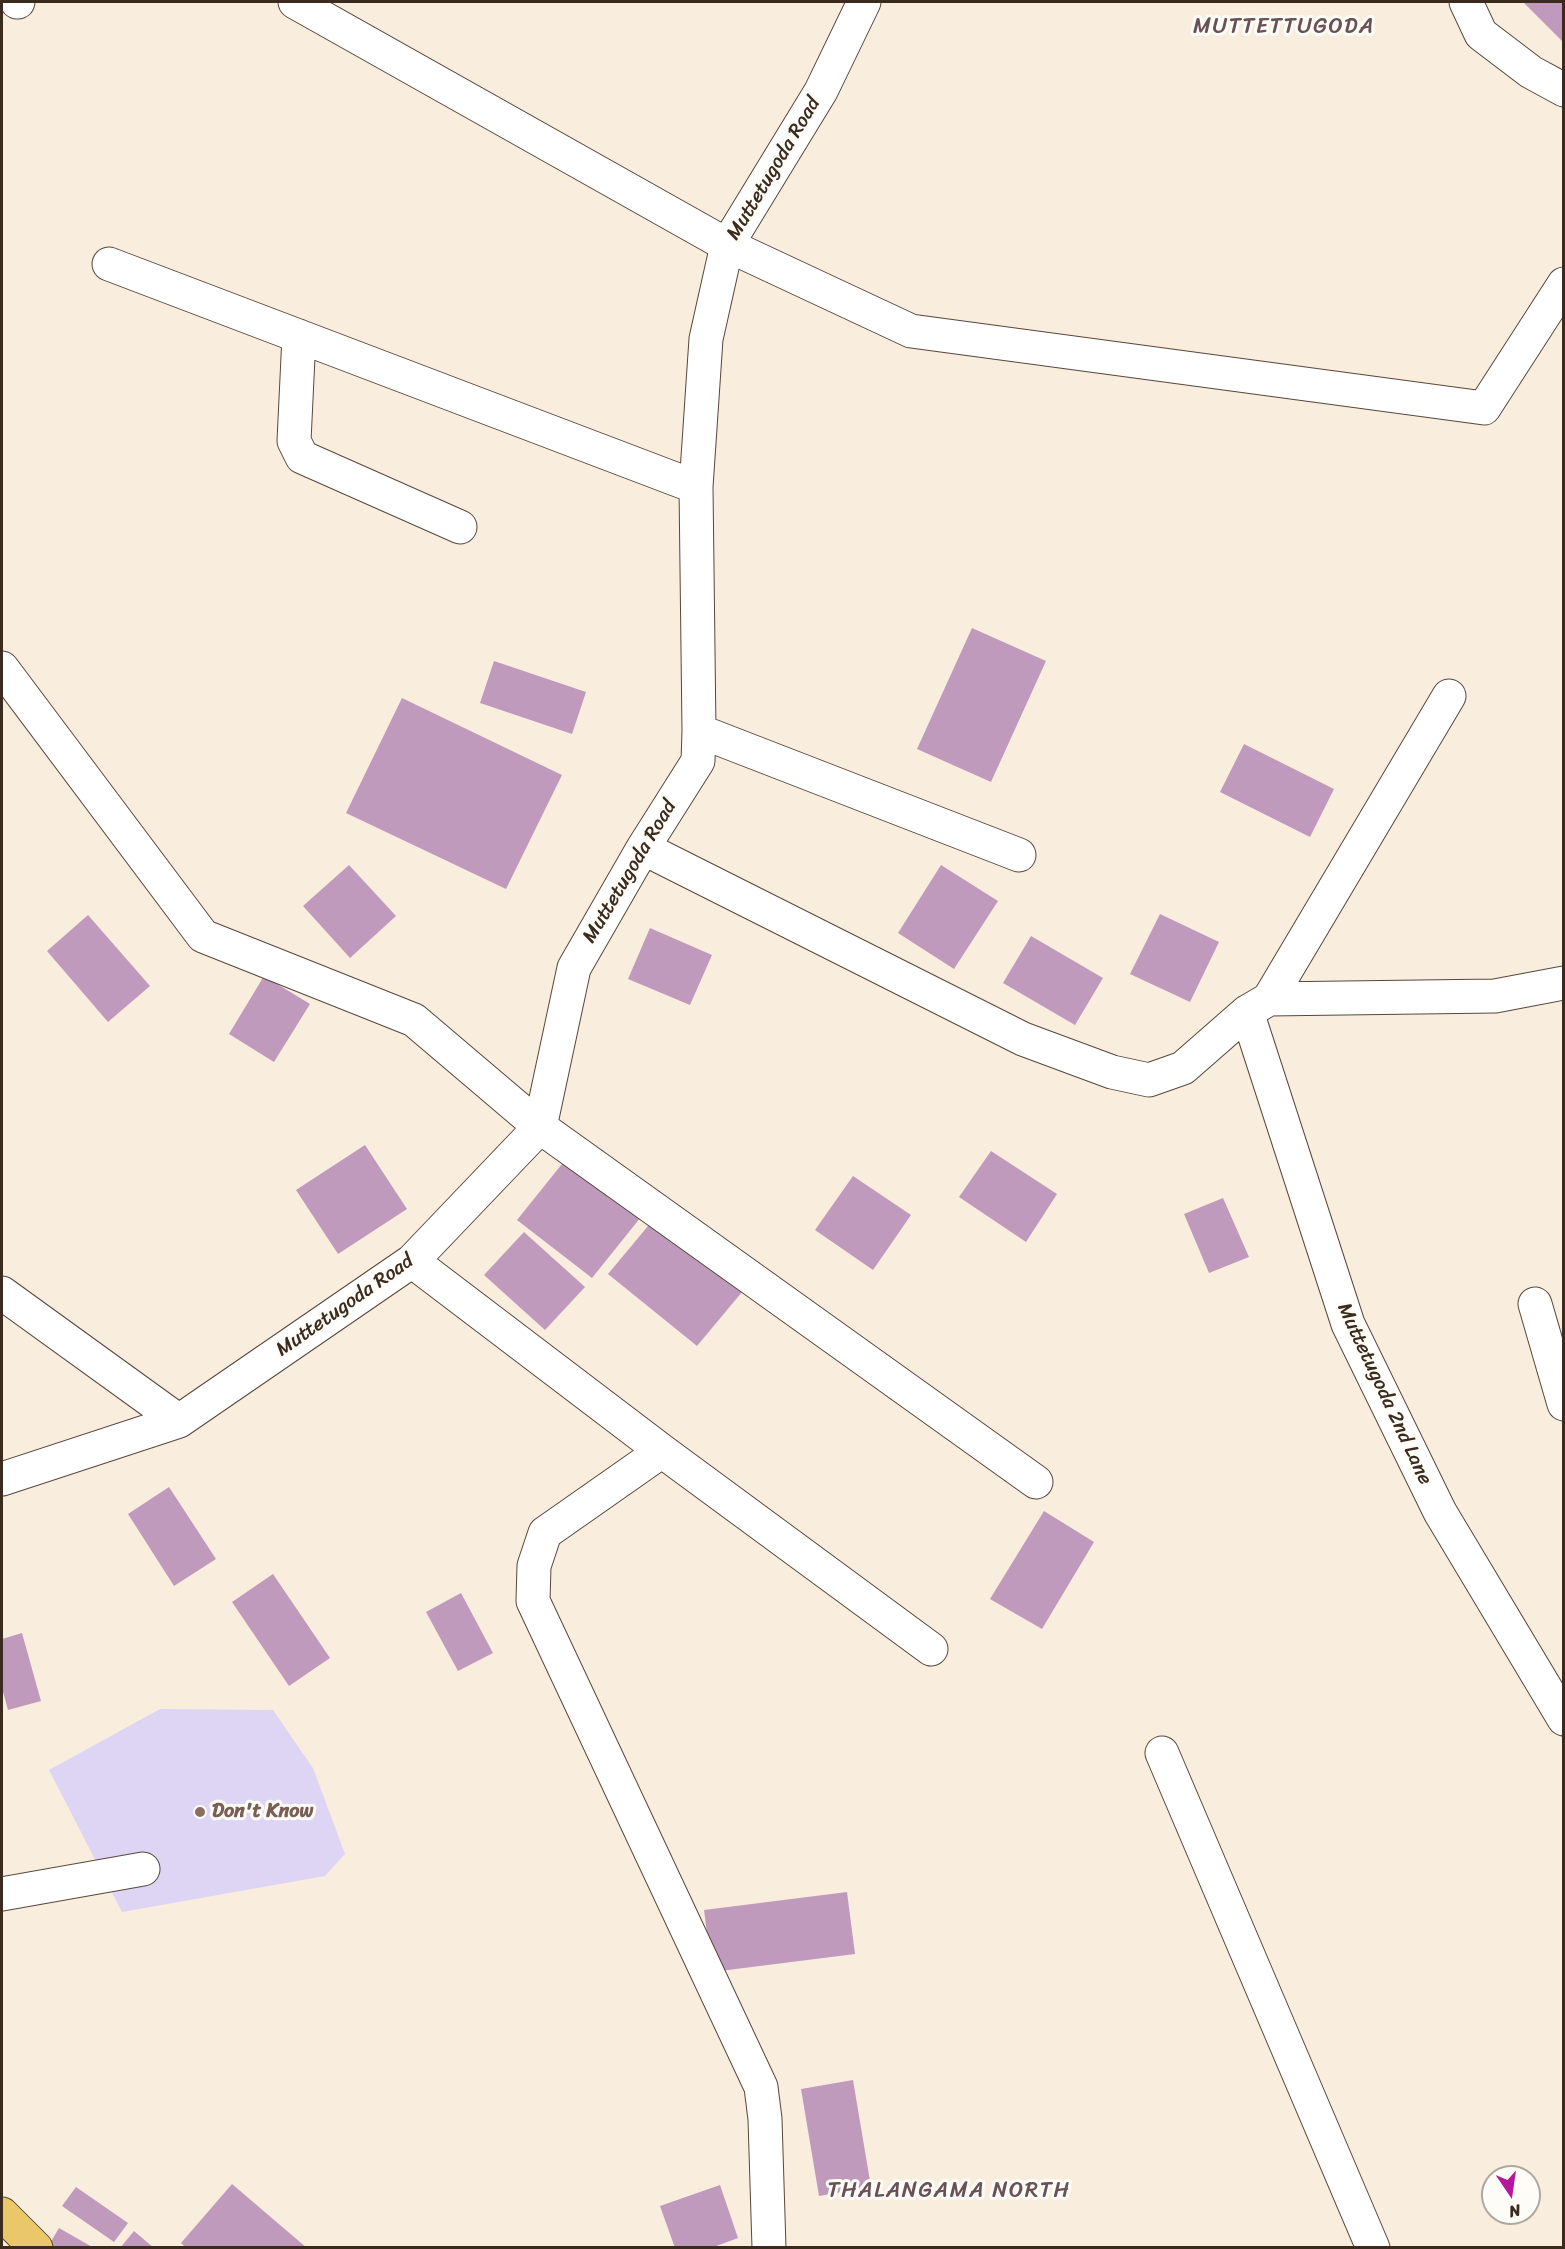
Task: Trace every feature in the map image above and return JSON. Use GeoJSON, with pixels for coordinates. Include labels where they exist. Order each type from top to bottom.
{"type":"FeatureCollection","features":[{"type":"Feature","properties":{"kind":"main road"},"geometry":{"type":"LineString","coordinates":[[2,2214],[36,2247]]}},
{"type":"Feature","properties":{"kind":"street"},"geometry":{"type":"LineString","coordinates":[[295,2],[727,245],[911,331],[1484,408],[1563,284]]}},
{"type":"Feature","properties":{"kind":"street","name":"Muttetugoda Road"},"geometry":{"type":"LineString","coordinates":[[2,1479],[178,1421],[412,1261],[540,1127],[574,968],[643,848],[698,761],[696,488],[706,339],[727,245],[821,91],[864,2]]}},
{"type":"Feature","properties":{"kind":"street"},"geometry":{"type":"LineString","coordinates":[[1466,2],[1481,34],[1531,72],[1563,90]]}},
{"type":"Feature","properties":{"kind":"street"},"geometry":{"type":"LineString","coordinates":[[110,264],[696,488]]}},
{"type":"Feature","properties":{"kind":"street"},"geometry":{"type":"LineString","coordinates":[[298,336],[294,441],[302,457],[460,527]]}},
{"type":"Feature","properties":{"kind":"street"},"geometry":{"type":"LineString","coordinates":[[2,668],[203,936],[414,1020],[540,1127],[1036,1482]]}},
{"type":"Feature","properties":{"kind":"street"},"geometry":{"type":"LineString","coordinates":[[643,848],[1023,1039],[1112,1072],[1149,1080],[1183,1068],[1258,1005],[1449,696]]}},
{"type":"Feature","properties":{"kind":"street"},"geometry":{"type":"LineString","coordinates":[[699,731],[1019,855]]}},
{"type":"Feature","properties":{"kind":"street"},"geometry":{"type":"LineString","coordinates":[[1258,1005],[1495,996],[1563,983]]}},
{"type":"Feature","properties":{"kind":"street","name":"Muttetugoda 2nd Lane"},"geometry":{"type":"LineString","coordinates":[[1258,1005],[1348,1324],[1440,1512],[1563,1719]]}},
{"type":"Feature","properties":{"kind":"street"},"geometry":{"type":"LineString","coordinates":[[412,1261],[663,1451],[932,1649]]}},
{"type":"Feature","properties":{"kind":"street"},"geometry":{"type":"LineString","coordinates":[[2,1293],[178,1421]]}},
{"type":"Feature","properties":{"kind":"street"},"geometry":{"type":"LineString","coordinates":[[1535,1304],[1563,1404]]}},
{"type":"Feature","properties":{"kind":"street"},"geometry":{"type":"LineString","coordinates":[[663,1451],[545,1533],[534,1566],[533,1601],[760,2087],[765,2119],[769,2247]]}},
{"type":"Feature","properties":{"kind":"street"},"geometry":{"type":"LineString","coordinates":[[1162,1753],[1373,2247]]}},
{"type":"Feature","properties":{"kind":"street"},"geometry":{"type":"LineString","coordinates":[[2,1894],[143,1869]]}},
{"type":"Feature","properties":{"kind":"shaded area","name":"Don't Know"},"geometry":{"type":"Polygon","coordinates":[[[160,1709],[273,1710],[313,1768],[345,1854],[325,1876],[122,1912],[49,1770],[160,1709]]]}},
{"type":"Feature","properties":{"kind":"building"},"geometry":{"type":"Polygon","coordinates":[[[1523,2],[1564,2],[1564,43],[1523,2]]]}},
{"type":"Feature","properties":{"kind":"building"},"geometry":{"type":"Polygon","coordinates":[[[972,628],[1046,661],[991,782],[917,749],[972,628]]]}},
{"type":"Feature","properties":{"kind":"building"},"geometry":{"type":"Polygon","coordinates":[[[494,661],[586,692],[572,734],[480,703],[494,661]]]}},
{"type":"Feature","properties":{"kind":"building"},"geometry":{"type":"Polygon","coordinates":[[[402,698],[562,775],[506,889],[346,813],[402,698]]]}},
{"type":"Feature","properties":{"kind":"building"},"geometry":{"type":"Polygon","coordinates":[[[1244,744],[1334,789],[1310,837],[1220,792],[1244,744]]]}},
{"type":"Feature","properties":{"kind":"building"},"geometry":{"type":"Polygon","coordinates":[[[349,865],[396,916],[350,958],[303,906],[349,865]]]}},
{"type":"Feature","properties":{"kind":"building"},"geometry":{"type":"Polygon","coordinates":[[[941,865],[998,901],[954,969],[898,933],[941,865]]]}},
{"type":"Feature","properties":{"kind":"building"},"geometry":{"type":"Polygon","coordinates":[[[1160,914],[1219,942],[1190,1002],[1130,974],[1160,914]]]}},
{"type":"Feature","properties":{"kind":"building"},"geometry":{"type":"Polygon","coordinates":[[[88,915],[150,986],[108,1022],[47,951],[88,915]]]}},
{"type":"Feature","properties":{"kind":"building"},"geometry":{"type":"Polygon","coordinates":[[[650,928],[712,955],[690,1005],[628,979],[650,928]]]}},
{"type":"Feature","properties":{"kind":"building"},"geometry":{"type":"Polygon","coordinates":[[[1031,936],[1103,978],[1075,1025],[1003,983],[1031,936]]]}},
{"type":"Feature","properties":{"kind":"building"},"geometry":{"type":"Polygon","coordinates":[[[264,976],[310,1004],[274,1062],[229,1034],[264,976]]]}},
{"type":"Feature","properties":{"kind":"building"},"geometry":{"type":"Polygon","coordinates":[[[365,1145],[407,1209],[338,1254],[296,1190],[365,1145]]]}},
{"type":"Feature","properties":{"kind":"building"},"geometry":{"type":"Polygon","coordinates":[[[991,1151],[1057,1194],[1026,1242],[959,1197],[991,1151]]]}},
{"type":"Feature","properties":{"kind":"building"},"geometry":{"type":"Polygon","coordinates":[[[570,1154],[645,1212],[592,1278],[517,1220],[570,1154]]]}},
{"type":"Feature","properties":{"kind":"building"},"geometry":{"type":"Polygon","coordinates":[[[853,1176],[911,1215],[873,1270],[815,1230],[853,1176]]]}},
{"type":"Feature","properties":{"kind":"building"},"geometry":{"type":"Polygon","coordinates":[[[1223,1198],[1249,1257],[1209,1273],[1184,1214],[1223,1198]]]}},
{"type":"Feature","properties":{"kind":"building"},"geometry":{"type":"Polygon","coordinates":[[[658,1214],[747,1286],[697,1346],[608,1274],[658,1214]]]}},
{"type":"Feature","properties":{"kind":"building"},"geometry":{"type":"Polygon","coordinates":[[[524,1232],[585,1287],[545,1330],[484,1275],[524,1232]]]}},
{"type":"Feature","properties":{"kind":"building"},"geometry":{"type":"Polygon","coordinates":[[[169,1487],[216,1559],[174,1586],[128,1514],[169,1487]]]}},
{"type":"Feature","properties":{"kind":"building"},"geometry":{"type":"Polygon","coordinates":[[[1044,1511],[1094,1542],[1042,1629],[990,1599],[1044,1511]]]}},
{"type":"Feature","properties":{"kind":"building"},"geometry":{"type":"Polygon","coordinates":[[[273,1574],[330,1658],[289,1686],[232,1602],[273,1574]]]}},
{"type":"Feature","properties":{"kind":"building"},"geometry":{"type":"Polygon","coordinates":[[[461,1593],[493,1653],[458,1671],[426,1612],[461,1593]]]}},
{"type":"Feature","properties":{"kind":"building"},"geometry":{"type":"Polygon","coordinates":[[[22,1633],[41,1701],[8,1710],[2,1688],[2,1639],[22,1633]]]}},
{"type":"Feature","properties":{"kind":"building"},"geometry":{"type":"Polygon","coordinates":[[[847,1892],[855,1954],[712,1972],[704,1910],[847,1892]]]}},
{"type":"Feature","properties":{"kind":"building"},"geometry":{"type":"Polygon","coordinates":[[[853,2080],[871,2187],[819,2196],[801,2089],[853,2080]]]}},
{"type":"Feature","properties":{"kind":"building"},"geometry":{"type":"Polygon","coordinates":[[[232,2184],[307,2248],[186,2248],[181,2243],[232,2184]]]}},
{"type":"Feature","properties":{"kind":"building"},"geometry":{"type":"Polygon","coordinates":[[[720,2185],[738,2238],[711,2248],[675,2248],[660,2206],[720,2185]]]}},
{"type":"Feature","properties":{"kind":"building"},"geometry":{"type":"Polygon","coordinates":[[[76,2187],[128,2223],[114,2242],[62,2206],[76,2187]]]}},
{"type":"Feature","properties":{"kind":"building"},"geometry":{"type":"Polygon","coordinates":[[[59,2228],[94,2248],[53,2248],[49,2245],[59,2228]]]}},
{"type":"Feature","properties":{"kind":"building"},"geometry":{"type":"Polygon","coordinates":[[[134,2231],[154,2248],[120,2248],[134,2231]]]}},
{"type":"Feature","properties":{"kind":"place","name":"Don't Know"},"geometry":{"type":"Point","coordinates":[200,1812]}},
{"type":"Feature","properties":{"kind":"district","name":"MUTTETTUGODA"},"geometry":{"type":"Point","coordinates":[1284,27]}},
{"type":"Feature","properties":{"kind":"district","name":"THALANGAMA NORTH"},"geometry":{"type":"Point","coordinates":[949,2191]}}]}
